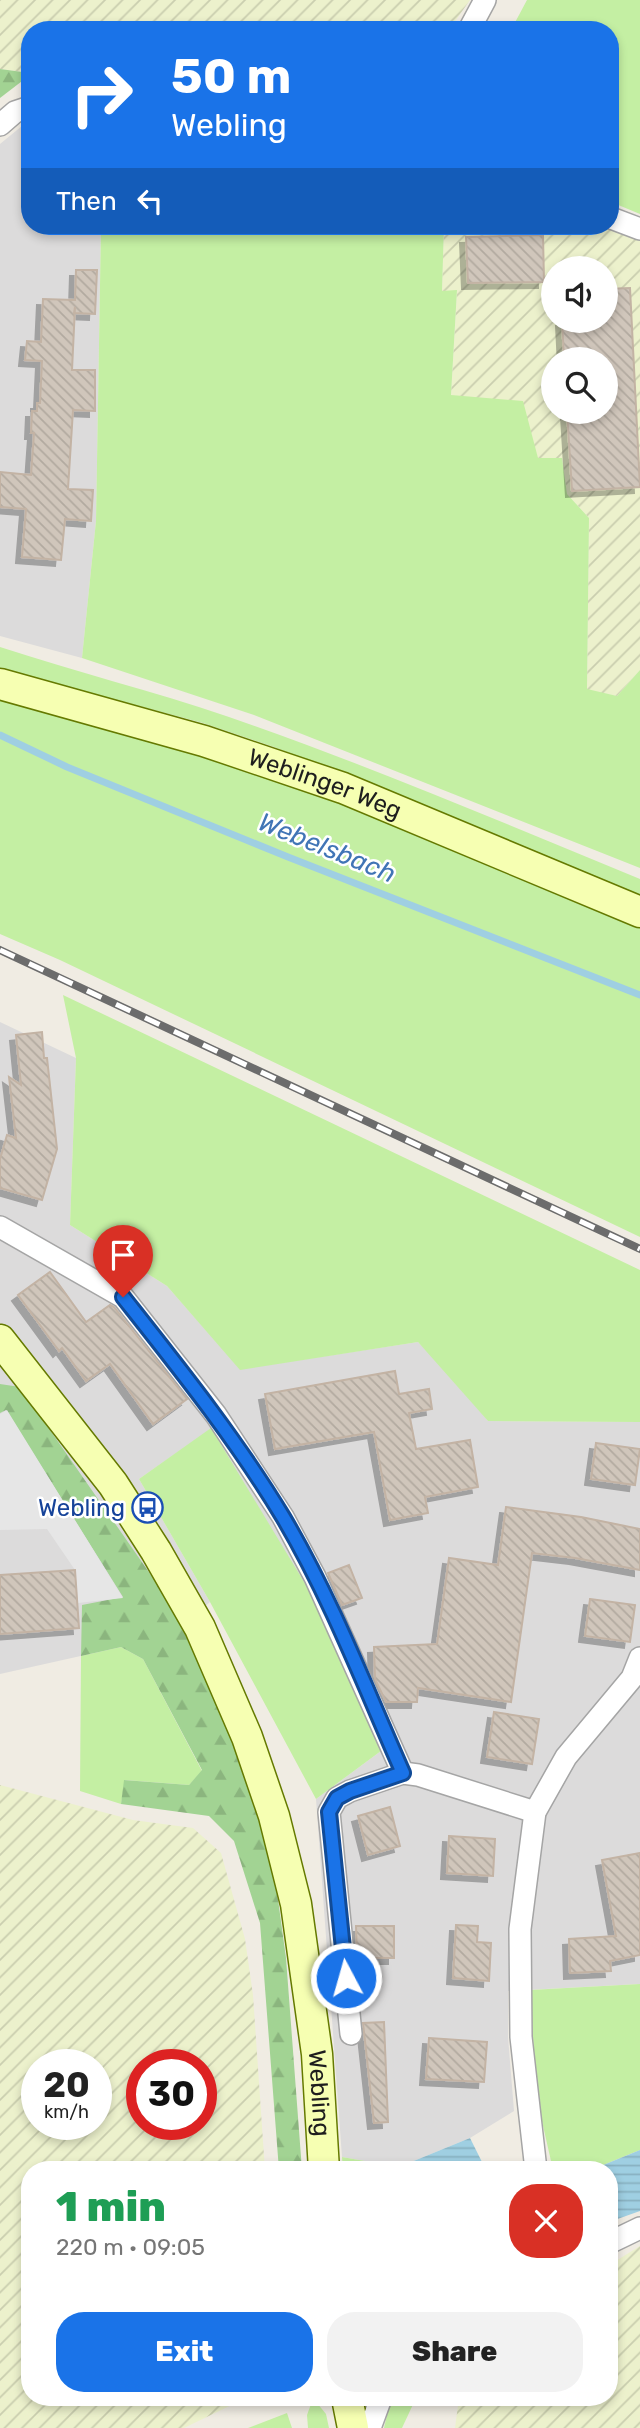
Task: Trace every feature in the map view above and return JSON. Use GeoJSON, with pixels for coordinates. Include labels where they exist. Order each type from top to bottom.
{"type":"FeatureCollection","features":[{"type":"Feature","properties":{"kind":"main road","name":"Weblinger Weg"},"geometry":{"type":"LineString","coordinates":[[0,684],[204,741],[343,788],[640,912]]}},
{"type":"Feature","properties":{"kind":"main road","name":"Webling"},"geometry":{"type":"LineString","coordinates":[[0,1340],[113,1485],[156,1551],[200,1628],[247,1737],[274,1816],[296,1904],[317,2054],[323,2161]]}},
{"type":"Feature","properties":{"kind":"main road"},"geometry":{"type":"LineString","coordinates":[[348,2406],[353,2428]]}},
{"type":"Feature","properties":{"kind":"street"},"geometry":{"type":"LineString","coordinates":[[474,21],[485,0]]}},
{"type":"Feature","properties":{"kind":"street"},"geometry":{"type":"LineString","coordinates":[[0,125],[21,110]]}},
{"type":"Feature","properties":{"kind":"street"},"geometry":{"type":"LineString","coordinates":[[619,221],[640,229]]}},
{"type":"Feature","properties":{"kind":"street"},"geometry":{"type":"LineString","coordinates":[[0,1227],[123,1297],[216,1415],[283,1517],[315,1577],[403,1773],[418,1775],[535,1812]]}},
{"type":"Feature","properties":{"kind":"street"},"geometry":{"type":"LineString","coordinates":[[535,2161],[521,2038],[520,1930],[535,1812],[566,1757],[632,1678],[640,1658]]}},
{"type":"Feature","properties":{"kind":"street","name":"Webling"},"geometry":{"type":"LineString","coordinates":[[351,2034],[329,1812],[337,1798],[350,1791],[403,1773]]}},
{"type":"Feature","properties":{"kind":"street"},"geometry":{"type":"LineString","coordinates":[[618,2239],[640,2228]]}},
{"type":"Feature","properties":{"kind":"street"},"geometry":{"type":"LineString","coordinates":[[370,2428],[378,2406]]}},
{"type":"Feature","properties":{"kind":"shaded area"},"geometry":{"type":"Polygon","coordinates":[[[21,127],[21,235],[101,235],[96,521],[82,658],[0,636],[0,144],[21,127]]]}},
{"type":"Feature","properties":{"kind":"shaded area"},"geometry":{"type":"Polygon","coordinates":[[[0,1022],[76,1058],[70,1225],[167,1286],[240,1369],[418,1342],[464,1389],[488,1421],[640,1422],[640,1984],[508,1991],[508,2037],[514,2111],[470,2138],[414,2161],[365,2161],[342,2157],[316,1799],[385,1748],[211,1429],[139,1479],[210,1602],[143,1659],[121,1647],[0,1674],[0,1022]]]}},
{"type":"Feature","properties":{"kind":"shaded area"},"geometry":{"type":"Polygon","coordinates":[[[7,1410],[123,1598],[78,1603],[75,1570],[47,1529],[0,1530],[0,1414],[7,1410]]]}},
{"type":"Feature","properties":{"kind":"green space"},"geometry":{"type":"Polygon","coordinates":[[[0,0],[470,0],[455,21],[21,21],[21,72],[0,69],[0,0]]]}},
{"type":"Feature","properties":{"kind":"green space"},"geometry":{"type":"Polygon","coordinates":[[[527,0],[640,0],[640,214],[619,205],[619,21],[516,21],[527,0]]]}},
{"type":"Feature","properties":{"kind":"green space"},"geometry":{"type":"Polygon","coordinates":[[[0,69],[21,72],[21,82],[0,98],[0,69]]]}},
{"type":"Feature","properties":{"kind":"green space"},"geometry":{"type":"Polygon","coordinates":[[[619,228],[640,235],[640,670],[617,696],[587,690],[589,518],[567,494],[562,458],[538,459],[451,395],[457,291],[442,292],[444,235],[619,235],[619,228]]]}},
{"type":"Feature","properties":{"kind":"green space"},"geometry":{"type":"Polygon","coordinates":[[[101,235],[444,235],[442,291],[457,290],[451,395],[523,401],[538,458],[562,458],[567,494],[589,518],[587,689],[617,696],[640,670],[640,868],[254,715],[82,658],[96,521],[101,235]]]}},
{"type":"Feature","properties":{"kind":"green space"},"geometry":{"type":"Polygon","coordinates":[[[0,647],[281,735],[640,879],[640,895],[274,747],[203,723],[0,669],[0,647]]]}},
{"type":"Feature","properties":{"kind":"green space"},"geometry":{"type":"Polygon","coordinates":[[[0,698],[193,751],[363,810],[640,925],[640,1237],[60,960],[0,934],[0,698]]]}},
{"type":"Feature","properties":{"kind":"green space"},"geometry":{"type":"Polygon","coordinates":[[[63,995],[640,1270],[640,1422],[488,1421],[418,1342],[240,1370],[167,1286],[70,1225],[76,1058],[63,995]]]}},
{"type":"Feature","properties":{"kind":"green space"},"geometry":{"type":"Polygon","coordinates":[[[0,1384],[20,1387],[185,1624],[236,1746],[273,1863],[286,1958],[301,2161],[278,2161],[260,1923],[234,1841],[209,1816],[121,1804],[124,1780],[189,1785],[202,1770],[143,1659],[121,1647],[81,1656],[82,1605],[123,1597],[6,1410],[0,1413],[0,1384]]]}},
{"type":"Feature","properties":{"kind":"green space"},"geometry":{"type":"Polygon","coordinates":[[[211,1428],[315,1600],[385,1748],[316,1799],[210,1602],[139,1479],[211,1428]]]}},
{"type":"Feature","properties":{"kind":"green space"},"geometry":{"type":"Polygon","coordinates":[[[121,1647],[143,1659],[202,1771],[189,1785],[125,1780],[121,1804],[80,1791],[81,1656],[121,1647]]]}},
{"type":"Feature","properties":{"kind":"green space"},"geometry":{"type":"Polygon","coordinates":[[[0,1785],[133,1820],[193,1828],[221,1853],[245,1939],[253,1995],[264,2161],[21,2161],[21,2406],[229,2406],[184,2428],[0,2428],[0,1785]]]}},
{"type":"Feature","properties":{"kind":"green space"},"geometry":{"type":"Polygon","coordinates":[[[640,1984],[640,2150],[613,2161],[551,2161],[537,2099],[530,1990],[640,1984]]]}},
{"type":"Feature","properties":{"kind":"green space"},"geometry":{"type":"Polygon","coordinates":[[[342,2157],[365,2161],[342,2161],[342,2157]]]}},
{"type":"Feature","properties":{"kind":"green space"},"geometry":{"type":"Polygon","coordinates":[[[640,2246],[640,2428],[455,2428],[458,2406],[618,2406],[619,2259],[640,2246]]]}},
{"type":"Feature","properties":{"kind":"green space"},"geometry":{"type":"Polygon","coordinates":[[[310,2406],[319,2406],[326,2414],[329,2428],[308,2428],[307,2415],[310,2406]]]}},
{"type":"Feature","properties":{"kind":"green space"},"geometry":{"type":"Polygon","coordinates":[[[389,2406],[412,2406],[402,2428],[384,2428],[389,2406]]]}},
{"type":"Feature","properties":{"kind":"green space"},"geometry":{"type":"Polygon","coordinates":[[[287,2413],[292,2428],[248,2428],[287,2413]]]}},
{"type":"Feature","properties":{"kind":"water"},"geometry":{"type":"Polygon","coordinates":[[[470,2138],[482,2161],[414,2161],[470,2138]]]}},
{"type":"Feature","properties":{"kind":"water"},"geometry":{"type":"Polygon","coordinates":[[[640,2150],[640,2211],[618,2219],[618,2161],[613,2161],[640,2150]]]}},
{"type":"Feature","properties":{"kind":"building"},"geometry":{"type":"Polygon","coordinates":[[[543,235],[541,282],[468,283],[466,237],[543,235]]]}},
{"type":"Feature","properties":{"kind":"building"},"geometry":{"type":"Polygon","coordinates":[[[76,270],[97,270],[95,314],[75,313],[72,370],[95,370],[95,411],[73,410],[68,489],[93,490],[91,521],[65,519],[61,560],[22,557],[26,509],[0,507],[0,472],[31,475],[34,433],[31,433],[32,411],[37,411],[37,403],[40,403],[42,361],[25,360],[27,341],[41,342],[43,299],[75,300],[76,270]]]}},
{"type":"Feature","properties":{"kind":"building"},"geometry":{"type":"Polygon","coordinates":[[[618,288],[630,288],[640,487],[572,491],[568,424],[618,424],[618,347],[563,347],[563,333],[618,333],[618,288]]]}},
{"type":"Feature","properties":{"kind":"building"},"geometry":{"type":"Polygon","coordinates":[[[42,1032],[57,1149],[42,1200],[0,1188],[0,1159],[7,1135],[16,1138],[9,1077],[21,1085],[16,1035],[42,1032]]]}},
{"type":"Feature","properties":{"kind":"building"},"geometry":{"type":"Polygon","coordinates":[[[50,1272],[86,1322],[110,1305],[114,1307],[187,1399],[153,1424],[110,1364],[86,1381],[62,1348],[59,1351],[18,1295],[50,1272]]]}},
{"type":"Feature","properties":{"kind":"building"},"geometry":{"type":"Polygon","coordinates":[[[395,1371],[399,1394],[429,1389],[432,1409],[409,1413],[416,1449],[470,1440],[478,1487],[425,1497],[428,1513],[390,1520],[374,1432],[275,1449],[265,1394],[395,1371]]]}},
{"type":"Feature","properties":{"kind":"building"},"geometry":{"type":"Polygon","coordinates":[[[596,1443],[640,1449],[635,1485],[591,1479],[596,1443]]]}},
{"type":"Feature","properties":{"kind":"building"},"geometry":{"type":"Polygon","coordinates":[[[506,1507],[581,1517],[640,1529],[640,1570],[532,1553],[511,1702],[418,1688],[417,1702],[386,1702],[375,1679],[374,1647],[437,1644],[449,1558],[498,1565],[506,1507]]]}},
{"type":"Feature","properties":{"kind":"building"},"geometry":{"type":"Polygon","coordinates":[[[349,1565],[362,1598],[342,1605],[328,1573],[349,1565]]]}},
{"type":"Feature","properties":{"kind":"building"},"geometry":{"type":"Polygon","coordinates":[[[75,1570],[79,1628],[0,1634],[0,1575],[75,1570]]]}},
{"type":"Feature","properties":{"kind":"building"},"geometry":{"type":"Polygon","coordinates":[[[590,1599],[635,1605],[630,1642],[585,1636],[590,1599]]]}},
{"type":"Feature","properties":{"kind":"building"},"geometry":{"type":"Polygon","coordinates":[[[494,1712],[539,1719],[532,1764],[487,1757],[494,1712]]]}},
{"type":"Feature","properties":{"kind":"building"},"geometry":{"type":"Polygon","coordinates":[[[390,1807],[400,1846],[368,1855],[358,1816],[390,1807]]]}},
{"type":"Feature","properties":{"kind":"building"},"geometry":{"type":"Polygon","coordinates":[[[449,1836],[495,1839],[493,1876],[447,1873],[449,1836]]]}},
{"type":"Feature","properties":{"kind":"building"},"geometry":{"type":"Polygon","coordinates":[[[640,1853],[640,1955],[610,1961],[611,1971],[570,1973],[569,1939],[616,1936],[602,1860],[640,1853]]]}},
{"type":"Feature","properties":{"kind":"building"},"geometry":{"type":"Polygon","coordinates":[[[456,1925],[478,1926],[477,1942],[491,1943],[489,1981],[453,1978],[456,1925]]]}},
{"type":"Feature","properties":{"kind":"building"},"geometry":{"type":"Polygon","coordinates":[[[356,1926],[394,1926],[394,1958],[357,1958],[356,1926]]]}},
{"type":"Feature","properties":{"kind":"building"},"geometry":{"type":"Polygon","coordinates":[[[384,2022],[388,2122],[374,2123],[363,2023],[384,2022]]]}},
{"type":"Feature","properties":{"kind":"building"},"geometry":{"type":"Polygon","coordinates":[[[429,2038],[487,2042],[484,2082],[426,2079],[429,2038]]]}},
{"type":"Feature","properties":{"kind":"waterway","name":"Webelsbach"},"geometry":{"type":"LineString","coordinates":[[0,735],[67,767],[288,857],[640,995]]}},
{"type":"Feature","properties":{"kind":"railway"},"geometry":{"type":"LineString","coordinates":[[0,950],[640,1249]]}},
{"type":"Feature","properties":{"kind":"place","name":"Webling"},"geometry":{"type":"Point","coordinates":[148,1508]}},
{"type":"Feature","properties":{"kind":"route"},"geometry":{"type":"LineString","coordinates":[[123,1297],[216,1415],[283,1517],[349,1648],[403,1773],[350,1791],[337,1798],[329,1812],[346,1978]]}}]}
